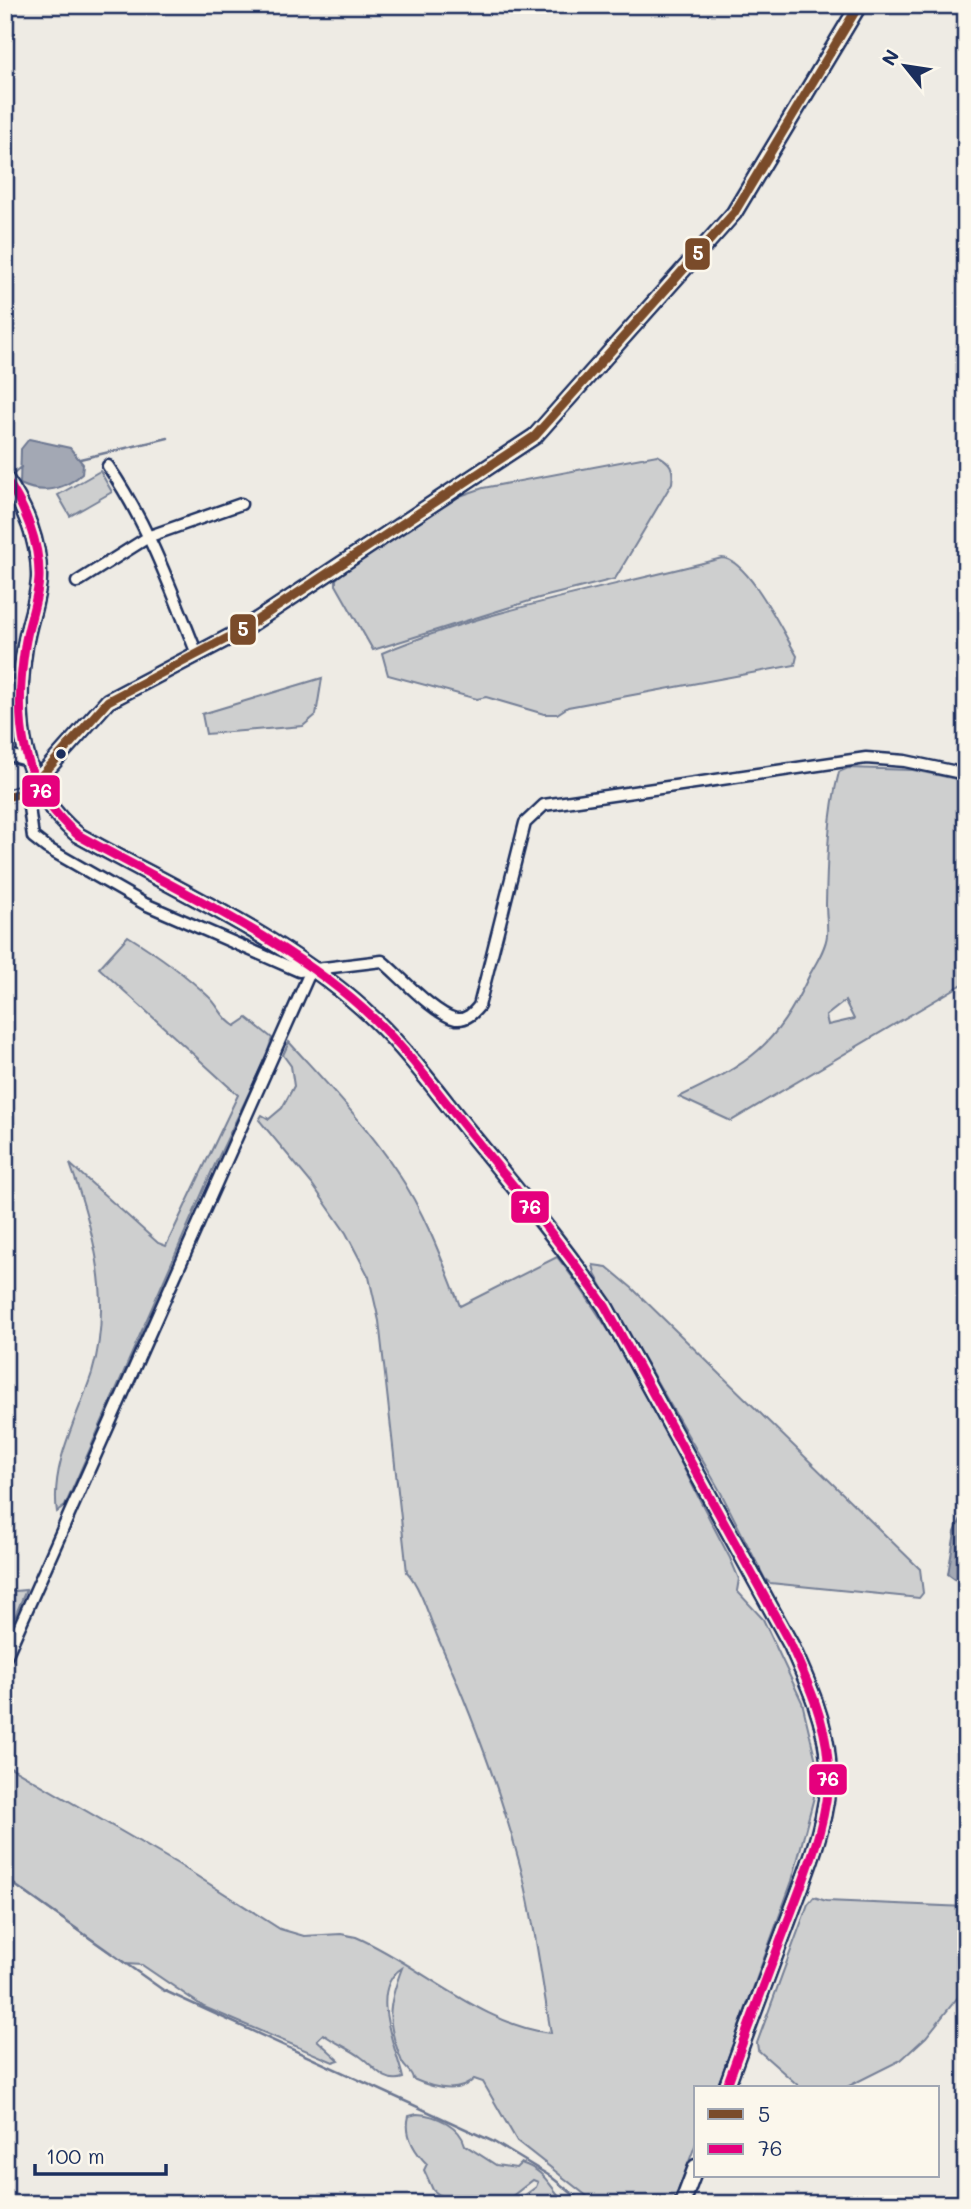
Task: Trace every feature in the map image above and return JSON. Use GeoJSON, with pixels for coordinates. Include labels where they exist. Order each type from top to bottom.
{"type":"FeatureCollection","features":[{"type":"Feature","properties":{"kind":"main road"},"geometry":{"type":"LineString","coordinates":[[31,787],[108,701],[239,632],[535,436],[734,213],[859,5]]}},
{"type":"Feature","properties":{"kind":"main road"},"geometry":{"type":"LineString","coordinates":[[6,482],[31,528],[39,579],[25,645],[18,700],[31,787],[55,817],[78,835],[251,931],[312,970],[375,1020],[409,1057],[592,1287],[791,1645],[821,1722],[828,1761],[821,1821],[804,1876],[727,2086]]}},
{"type":"Feature","properties":{"kind":"main road"},"geometry":{"type":"LineString","coordinates":[[682,2204],[694,2172]]}},
{"type":"Feature","properties":{"kind":"street"},"geometry":{"type":"LineString","coordinates":[[108,466],[150,536],[197,654]]}},
{"type":"Feature","properties":{"kind":"street"},"geometry":{"type":"LineString","coordinates":[[77,582],[150,536],[241,504]]}},
{"type":"Feature","properties":{"kind":"street"},"geometry":{"type":"LineString","coordinates":[[5,754],[27,760]]}},
{"type":"Feature","properties":{"kind":"street"},"geometry":{"type":"LineString","coordinates":[[5,797],[31,787],[33,837],[47,848],[145,904],[200,925],[268,959],[299,971],[382,961],[441,1012],[457,1019],[470,1016],[479,1006],[524,823],[544,805],[866,758],[905,761],[966,774]]}},
{"type":"Feature","properties":{"kind":"street"},"geometry":{"type":"LineString","coordinates":[[5,1659],[312,970]]}},
{"type":"Feature","properties":{"kind":"shaded area"},"geometry":{"type":"Polygon","coordinates":[[[29,439],[70,448],[83,464],[82,474],[68,484],[52,489],[37,489],[20,484],[21,449],[29,439]]]}},
{"type":"Feature","properties":{"kind":"shaded area"},"geometry":{"type":"Polygon","coordinates":[[[657,455],[670,466],[672,483],[615,579],[539,598],[373,650],[336,585],[336,579],[345,571],[457,497],[483,488],[657,455]]]}},
{"type":"Feature","properties":{"kind":"shaded area"},"geometry":{"type":"Polygon","coordinates":[[[100,471],[112,492],[70,516],[58,495],[100,471]]]}},
{"type":"Feature","properties":{"kind":"shaded area"},"geometry":{"type":"Polygon","coordinates":[[[722,558],[732,562],[754,584],[797,656],[795,665],[568,707],[557,714],[544,714],[486,697],[477,699],[388,675],[382,653],[423,637],[507,611],[722,558]]]}},
{"type":"Feature","properties":{"kind":"shaded area"},"geometry":{"type":"Polygon","coordinates":[[[322,678],[316,715],[303,726],[206,734],[202,714],[322,678]]]}},
{"type":"Feature","properties":{"kind":"shaded area"},"geometry":{"type":"Polygon","coordinates":[[[848,768],[913,770],[966,781],[966,982],[731,1121],[679,1097],[742,1063],[772,1036],[785,1020],[825,945],[829,837],[839,772],[848,768]],[[845,1001],[826,1016],[828,1025],[854,1019],[845,1001]]]}},
{"type":"Feature","properties":{"kind":"shaded area"},"geometry":{"type":"Polygon","coordinates":[[[128,936],[190,980],[235,1026],[247,1018],[272,1038],[266,1057],[211,1173],[65,1506],[57,1512],[56,1494],[61,1459],[92,1373],[101,1320],[101,1294],[93,1241],[70,1164],[158,1243],[166,1246],[238,1095],[99,968],[128,936]]]}},
{"type":"Feature","properties":{"kind":"shaded area"},"geometry":{"type":"Polygon","coordinates":[[[289,1042],[358,1120],[396,1170],[424,1219],[460,1306],[557,1257],[607,1328],[650,1403],[730,1558],[739,1579],[737,1591],[763,1619],[802,1702],[816,1761],[814,1797],[792,1881],[718,2086],[694,2086],[694,2148],[673,2204],[597,2204],[517,2141],[483,2082],[474,2079],[461,2087],[445,2088],[413,2079],[402,2062],[393,2036],[390,2015],[393,1994],[402,1968],[392,1978],[385,2005],[403,2078],[390,2079],[323,2034],[317,2040],[339,2060],[333,2062],[204,2007],[142,1965],[126,1964],[5,1878],[5,1764],[178,1864],[280,1929],[304,1936],[341,1934],[356,1937],[476,2007],[526,2028],[551,2033],[528,1900],[507,1819],[463,1697],[420,1594],[407,1572],[379,1321],[369,1277],[346,1233],[312,1184],[259,1120],[262,1115],[269,1119],[282,1108],[294,1086],[291,1066],[283,1055],[289,1042]]]}},
{"type":"Feature","properties":{"kind":"shaded area"},"geometry":{"type":"Polygon","coordinates":[[[593,1265],[607,1267],[632,1288],[920,1569],[923,1593],[919,1598],[770,1583],[765,1579],[720,1491],[596,1276],[593,1265]]]}},
{"type":"Feature","properties":{"kind":"shaded area"},"geometry":{"type":"Polygon","coordinates":[[[966,1508],[966,1587],[948,1574],[955,1532],[966,1508]]]}},
{"type":"Feature","properties":{"kind":"shaded area"},"geometry":{"type":"Polygon","coordinates":[[[26,1590],[5,1640],[5,1592],[26,1590]]]}},
{"type":"Feature","properties":{"kind":"shaded area"},"geometry":{"type":"Polygon","coordinates":[[[814,1897],[826,1901],[966,1907],[966,1987],[926,2037],[901,2060],[849,2086],[799,2086],[758,2050],[757,2043],[808,1904],[814,1897]]]}},
{"type":"Feature","properties":{"kind":"shaded area"},"geometry":{"type":"Polygon","coordinates":[[[417,2114],[447,2123],[458,2132],[465,2145],[496,2165],[516,2168],[521,2163],[530,2166],[547,2180],[567,2204],[513,2204],[536,2187],[538,2182],[533,2180],[502,2204],[451,2204],[433,2190],[424,2170],[427,2164],[412,2143],[408,2130],[409,2116],[417,2114]]]}},
{"type":"Feature","properties":{"kind":"waterway"},"geometry":{"type":"LineString","coordinates":[[80,459],[168,438]]}},
{"type":"Feature","properties":{"kind":"waterway"},"geometry":{"type":"LineString","coordinates":[[11,476],[21,467]]}},
{"type":"Feature","properties":{"kind":"waterway"},"geometry":{"type":"LineString","coordinates":[[5,1878],[163,1990],[494,2142],[550,2176],[585,2204]]}},
{"type":"Feature","properties":{"kind":"transit line","name":"5"},"geometry":{"type":"LineString","coordinates":[[5,797],[27,792],[108,701],[239,632],[535,436],[734,213],[859,5]]}},
{"type":"Feature","properties":{"kind":"transit line","name":"76"},"geometry":{"type":"LineString","coordinates":[[5,478],[30,526],[39,565],[37,595],[25,646],[20,699],[25,750],[43,795],[58,816],[78,835],[233,918],[308,965],[343,991],[401,1047],[540,1218],[605,1306],[791,1645],[823,1730],[828,1760],[826,1803],[808,1868],[727,2086]]}}]}
